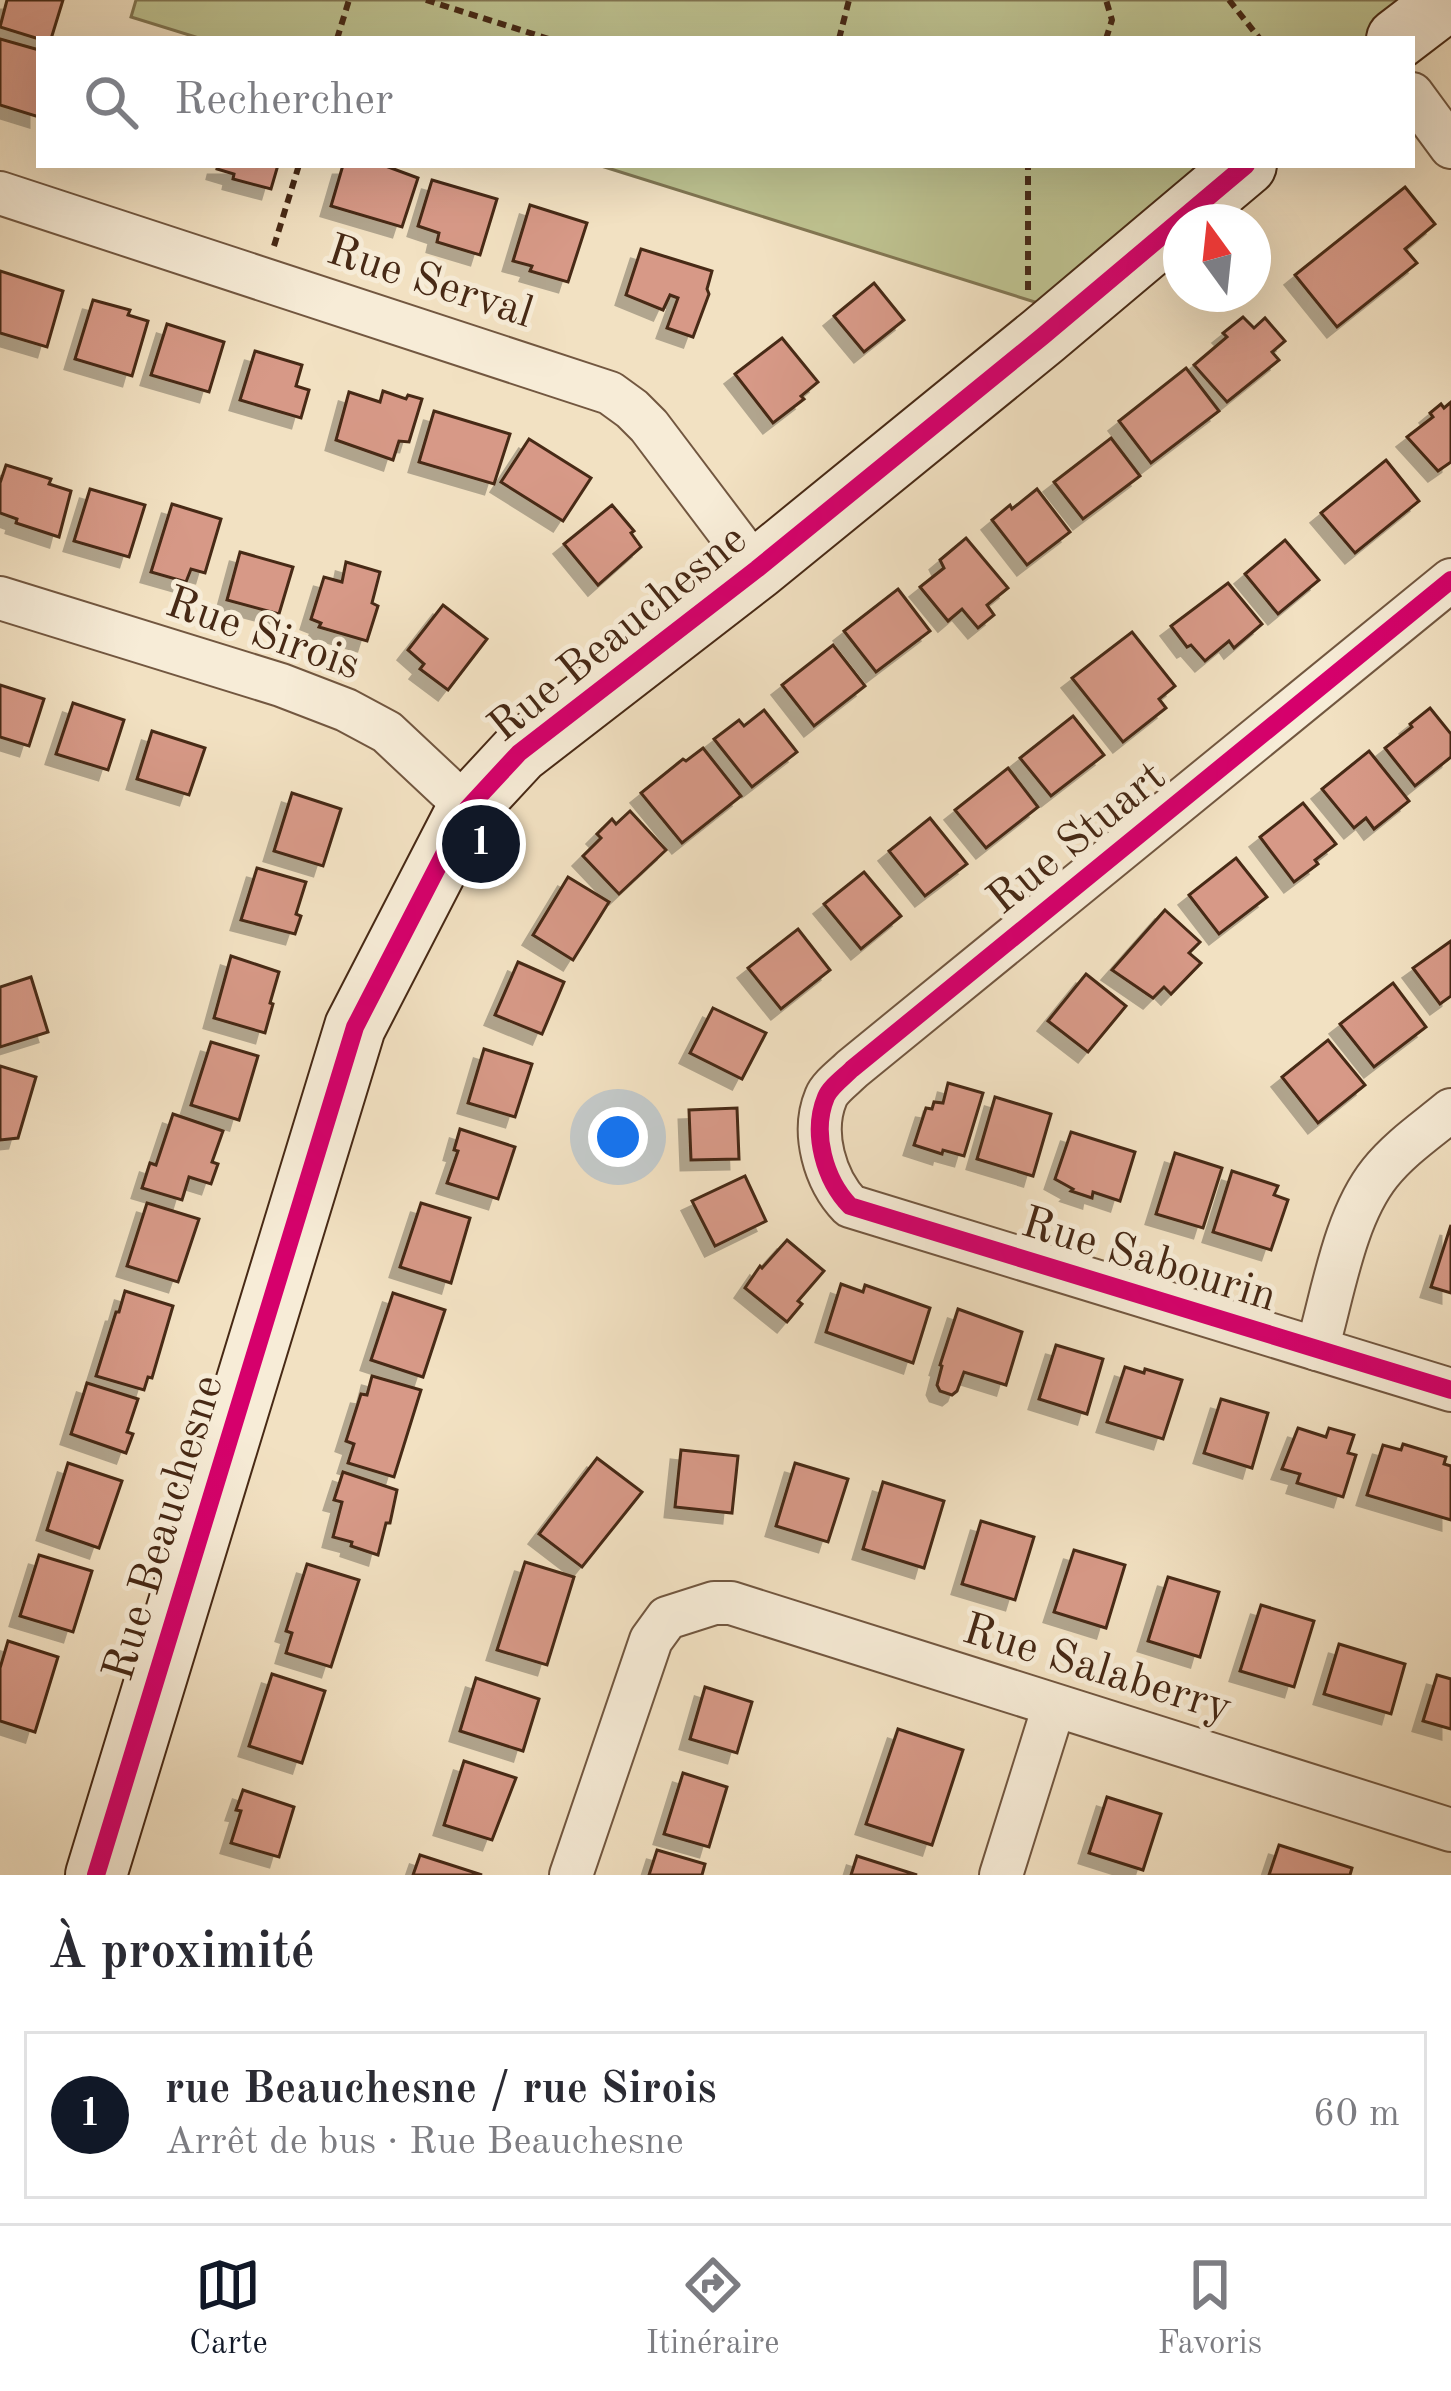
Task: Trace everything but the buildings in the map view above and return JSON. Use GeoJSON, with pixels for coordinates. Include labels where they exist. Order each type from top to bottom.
{"type":"FeatureCollection","features":[{"type":"Feature","properties":{"kind":"street"},"geometry":{"type":"LineString","coordinates":[[1401,36],[1448,0]]}},
{"type":"Feature","properties":{"kind":"street"},"geometry":{"type":"LineString","coordinates":[[1415,98],[1451,147]]}},
{"type":"Feature","properties":{"kind":"street","name":"Rue Beauchesne"},"geometry":{"type":"LineString","coordinates":[[96,1875],[355,1027],[468,808],[519,753],[757,569],[1242,168]]}},
{"type":"Feature","properties":{"kind":"street","name":"Rue Serval"},"geometry":{"type":"LineString","coordinates":[[0,193],[610,393],[649,426],[757,569]]}},
{"type":"Feature","properties":{"kind":"street","name":"Rue Stuart"},"geometry":{"type":"LineString","coordinates":[[833,1189],[820,1130],[826,1094],[1451,580]]}},
{"type":"Feature","properties":{"kind":"street","name":"Rue Sirois"},"geometry":{"type":"LineString","coordinates":[[0,598],[294,689],[346,710],[387,732],[468,808]]}},
{"type":"Feature","properties":{"kind":"street"},"geometry":{"type":"LineString","coordinates":[[1317,1349],[1352,1224],[1377,1177],[1398,1153],[1451,1110]]}},
{"type":"Feature","properties":{"kind":"street","name":"Rue Sabourin"},"geometry":{"type":"LineString","coordinates":[[833,1189],[850,1206],[1451,1390]]}},
{"type":"Feature","properties":{"kind":"street","name":"Rue Salaberry"},"geometry":{"type":"LineString","coordinates":[[571,1875],[651,1640],[667,1618],[714,1603],[731,1604],[1451,1830]]}},
{"type":"Feature","properties":{"kind":"street"},"geometry":{"type":"LineString","coordinates":[[1001,1875],[1054,1706]]}},
{"type":"Feature","properties":{"kind":"path"},"geometry":{"type":"LineString","coordinates":[[338,36],[349,0]]}},
{"type":"Feature","properties":{"kind":"path"},"geometry":{"type":"LineString","coordinates":[[426,0],[540,36]]}},
{"type":"Feature","properties":{"kind":"path"},"geometry":{"type":"LineString","coordinates":[[840,36],[849,0]]}},
{"type":"Feature","properties":{"kind":"path"},"geometry":{"type":"LineString","coordinates":[[1106,0],[1112,20],[1107,36]]}},
{"type":"Feature","properties":{"kind":"path"},"geometry":{"type":"LineString","coordinates":[[1229,0],[1258,36]]}},
{"type":"Feature","properties":{"kind":"path"},"geometry":{"type":"LineString","coordinates":[[264,279],[298,168]]}},
{"type":"Feature","properties":{"kind":"path"},"geometry":{"type":"LineString","coordinates":[[1028,168],[1029,347]]}},
{"type":"Feature","properties":{"kind":"green space"},"geometry":{"type":"Polygon","coordinates":[[[136,0],[1448,0],[1401,36],[192,36],[131,17],[136,0]]]}},
{"type":"Feature","properties":{"kind":"green space"},"geometry":{"type":"Polygon","coordinates":[[[608,168],[1242,168],[1200,204],[1163,204],[1163,235],[1070,313],[608,168]]]}},
{"type":"Feature","properties":{"kind":"cycle path"},"geometry":{"type":"LineString","coordinates":[[96,1875],[355,1027],[468,808],[519,753],[757,569],[1242,168]]}},
{"type":"Feature","properties":{"kind":"cycle path"},"geometry":{"type":"LineString","coordinates":[[1451,580],[852,1069],[828,1093],[820,1126],[827,1170],[850,1206],[1451,1390]]}},
{"type":"Feature","properties":{"kind":"place","name":"rue Beauchesne / rue Sirois"},"geometry":{"type":"Point","coordinates":[481,844]}}]}
